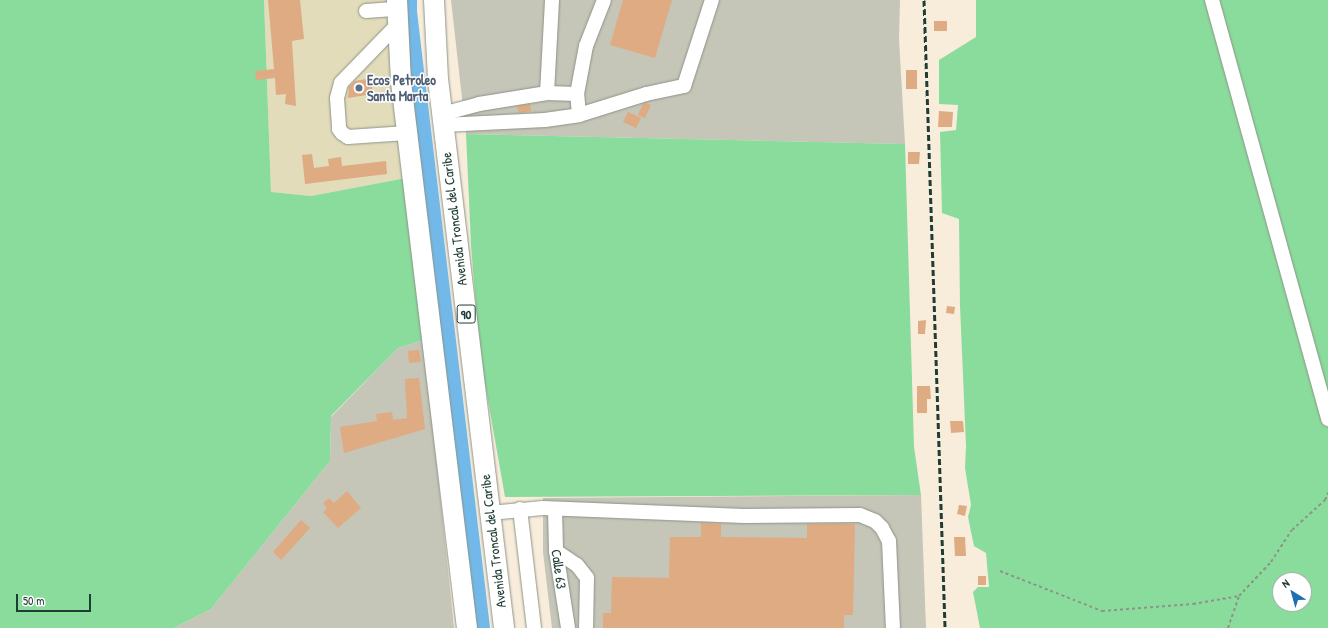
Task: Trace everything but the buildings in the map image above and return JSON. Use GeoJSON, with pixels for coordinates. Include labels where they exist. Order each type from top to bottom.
{"type":"FeatureCollection","features":[{"type":"Feature","properties":{"kind":"highway","name":"Avenida Troncal del Caribe"},"geometry":{"type":"LineString","coordinates":[[434,0],[438,79],[442,119],[504,628]]}},
{"type":"Feature","properties":{"kind":"highway"},"geometry":{"type":"LineString","coordinates":[[397,11],[401,82],[467,628]]}},
{"type":"Feature","properties":{"kind":"street"},"geometry":{"type":"LineString","coordinates":[[547,93],[552,0]]}},
{"type":"Feature","properties":{"kind":"street"},"geometry":{"type":"LineString","coordinates":[[579,115],[577,94],[586,46],[604,0]]}},
{"type":"Feature","properties":{"kind":"street"},"geometry":{"type":"LineString","coordinates":[[442,119],[529,122],[579,115],[646,94],[684,86],[712,0]]}},
{"type":"Feature","properties":{"kind":"street"},"geometry":{"type":"LineString","coordinates":[[1212,0],[1328,419]]}},
{"type":"Feature","properties":{"kind":"street"},"geometry":{"type":"LineString","coordinates":[[366,11],[397,11]]}},
{"type":"Feature","properties":{"kind":"street"},"geometry":{"type":"LineString","coordinates":[[397,11],[341,83],[337,98],[339,129],[342,134],[348,137],[407,133]]}},
{"type":"Feature","properties":{"kind":"street"},"geometry":{"type":"LineString","coordinates":[[442,119],[479,104],[547,93],[577,94]]}},
{"type":"Feature","properties":{"kind":"street"},"geometry":{"type":"LineString","coordinates":[[520,509],[534,628]]}},
{"type":"Feature","properties":{"kind":"street"},"geometry":{"type":"LineString","coordinates":[[490,513],[520,509],[555,509],[744,516],[860,515],[875,521],[882,528],[889,541],[893,628]]}},
{"type":"Feature","properties":{"kind":"street","name":"Calle 63"},"geometry":{"type":"LineString","coordinates":[[555,509],[556,551],[568,628]]}},
{"type":"Feature","properties":{"kind":"street"},"geometry":{"type":"LineString","coordinates":[[556,551],[577,565],[587,578],[586,628]]}},
{"type":"Feature","properties":{"kind":"path"},"geometry":{"type":"LineString","coordinates":[[1228,628],[1239,596],[1271,562],[1292,530],[1325,500],[1328,493]]}},
{"type":"Feature","properties":{"kind":"path"},"geometry":{"type":"LineString","coordinates":[[1000,571],[1102,611],[1193,604],[1239,596]]}},
{"type":"Feature","properties":{"kind":"shaded area"},"geometry":{"type":"Polygon","coordinates":[[[264,0],[389,0],[406,178],[311,196],[271,192],[264,0]]]}},
{"type":"Feature","properties":{"kind":"shaded area"},"geometry":{"type":"Polygon","coordinates":[[[451,0],[900,0],[899,39],[905,144],[466,134],[451,0]]]}},
{"type":"Feature","properties":{"kind":"shaded area"},"geometry":{"type":"Polygon","coordinates":[[[424,340],[454,628],[174,628],[211,609],[330,461],[331,417],[398,348],[424,340]]]}},
{"type":"Feature","properties":{"kind":"shaded area"},"geometry":{"type":"Polygon","coordinates":[[[921,495],[926,628],[552,628],[543,552],[543,498],[921,495]]]}},
{"type":"Feature","properties":{"kind":"green space"},"geometry":{"type":"Polygon","coordinates":[[[0,0],[264,0],[271,192],[311,196],[406,178],[424,340],[398,348],[331,416],[330,461],[211,609],[174,628],[0,628],[0,0]]]}},
{"type":"Feature","properties":{"kind":"green space"},"geometry":{"type":"Polygon","coordinates":[[[976,0],[1328,0],[1328,628],[980,628],[973,592],[978,587],[989,587],[986,553],[974,546],[968,517],[971,505],[965,468],[966,446],[960,306],[959,219],[942,213],[940,132],[956,130],[958,105],[939,104],[939,60],[976,37],[976,0]]]}},
{"type":"Feature","properties":{"kind":"green space"},"geometry":{"type":"Polygon","coordinates":[[[466,134],[905,144],[914,447],[921,495],[505,497],[480,355],[471,245],[466,134]]]}},
{"type":"Feature","properties":{"kind":"waterway"},"geometry":{"type":"LineString","coordinates":[[408,0],[408,12],[481,628]]}},
{"type":"Feature","properties":{"kind":"railway"},"geometry":{"type":"LineString","coordinates":[[924,0],[945,628]]}},
{"type":"Feature","properties":{"kind":"place","name":"Ecos Petroleo Santa Marta"},"geometry":{"type":"Point","coordinates":[359,88]}}]}
